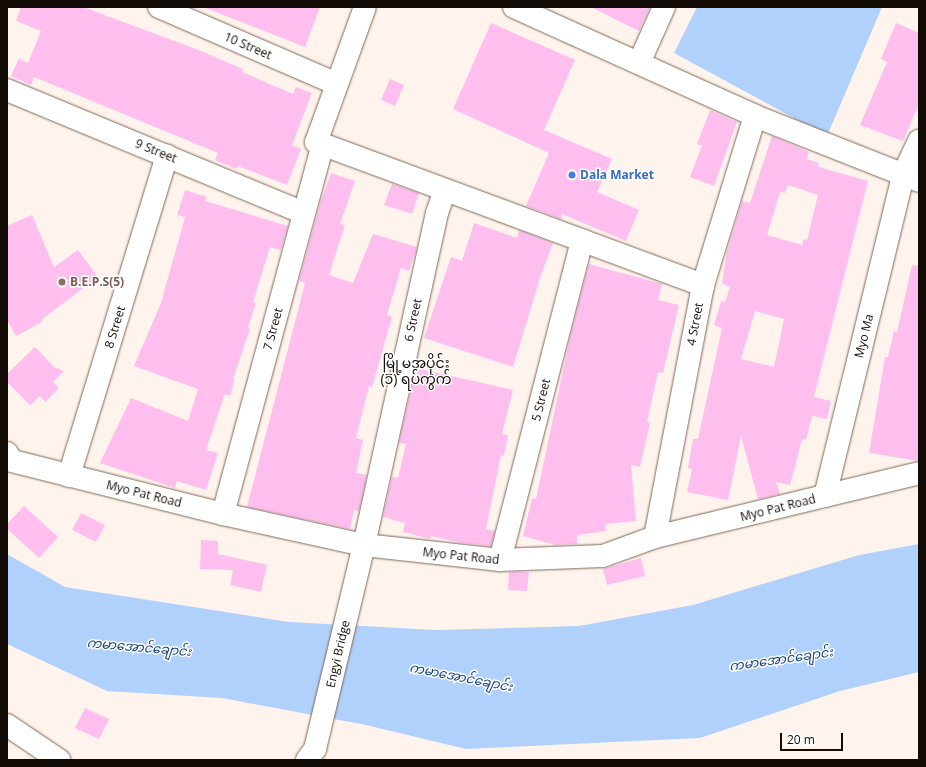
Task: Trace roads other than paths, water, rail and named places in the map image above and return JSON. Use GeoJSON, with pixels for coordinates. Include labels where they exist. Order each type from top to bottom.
{"type":"FeatureCollection","features":[{"type":"Feature","properties":{"kind":"street","name":"10 Street"},"geometry":{"type":"LineString","coordinates":[[158,7],[337,84]]}},
{"type":"Feature","properties":{"kind":"street"},"geometry":{"type":"LineString","coordinates":[[365,7],[316,142],[702,285]]}},
{"type":"Feature","properties":{"kind":"street"},"geometry":{"type":"LineString","coordinates":[[514,7],[755,116],[911,178]]}},
{"type":"Feature","properties":{"kind":"street"},"geometry":{"type":"LineString","coordinates":[[639,63],[664,7]]}},
{"type":"Feature","properties":{"kind":"street","name":"9 Street"},"geometry":{"type":"LineString","coordinates":[[7,90],[304,213]]}},
{"type":"Feature","properties":{"kind":"street","name":"4 Street"},"geometry":{"type":"LineString","coordinates":[[655,537],[702,285],[755,116]]}},
{"type":"Feature","properties":{"kind":"street","name":"Myo Ma"},"geometry":{"type":"LineString","coordinates":[[825,496],[911,178],[919,140]]}},
{"type":"Feature","properties":{"kind":"street","name":"7 Street"},"geometry":{"type":"LineString","coordinates":[[223,514],[323,144]]}},
{"type":"Feature","properties":{"kind":"street","name":"8 Street"},"geometry":{"type":"LineString","coordinates":[[69,476],[167,156]]}},
{"type":"Feature","properties":{"kind":"street","name":"6 Street"},"geometry":{"type":"LineString","coordinates":[[364,545],[436,213],[445,190]]}},
{"type":"Feature","properties":{"kind":"street","name":"5 Street"},"geometry":{"type":"LineString","coordinates":[[500,560],[582,240]]}},
{"type":"Feature","properties":{"kind":"street","name":"Myo Pat Road"},"geometry":{"type":"LineString","coordinates":[[7,453],[12,461],[69,476],[223,514],[364,545],[500,560],[603,556],[655,537],[919,473]]}},
{"type":"Feature","properties":{"kind":"street","name":"Engyi Bridge"},"geometry":{"type":"LineString","coordinates":[[311,755],[364,545]]}},
{"type":"Feature","properties":{"kind":"street"},"geometry":{"type":"LineString","coordinates":[[7,725],[59,760]]}},
{"type":"Feature","properties":{"kind":"water"},"geometry":{"type":"Polygon","coordinates":[[[697,7],[882,7],[827,136],[674,53],[697,7]]]}},
{"type":"Feature","properties":{"kind":"water","name":"ကမာအောင်ချောင်း"},"geometry":{"type":"Polygon","coordinates":[[[919,544],[919,672],[840,691],[700,738],[466,749],[366,725],[222,698],[107,691],[7,644],[7,554],[65,587],[289,622],[437,630],[579,626],[693,605],[859,555],[919,544]]]}},
{"type":"Feature","properties":{"kind":"place","name":"Dala Market"},"geometry":{"type":"Point","coordinates":[572,175]}},
{"type":"Feature","properties":{"kind":"place","name":"B.E.P.S(5)"},"geometry":{"type":"Point","coordinates":[62,282]}},
{"type":"Feature","properties":{"kind":"district","name":"မြို့မအပိုင်း (၁) ရပ်ကွက်"},"geometry":{"type":"Point","coordinates":[416,372]}}]}
